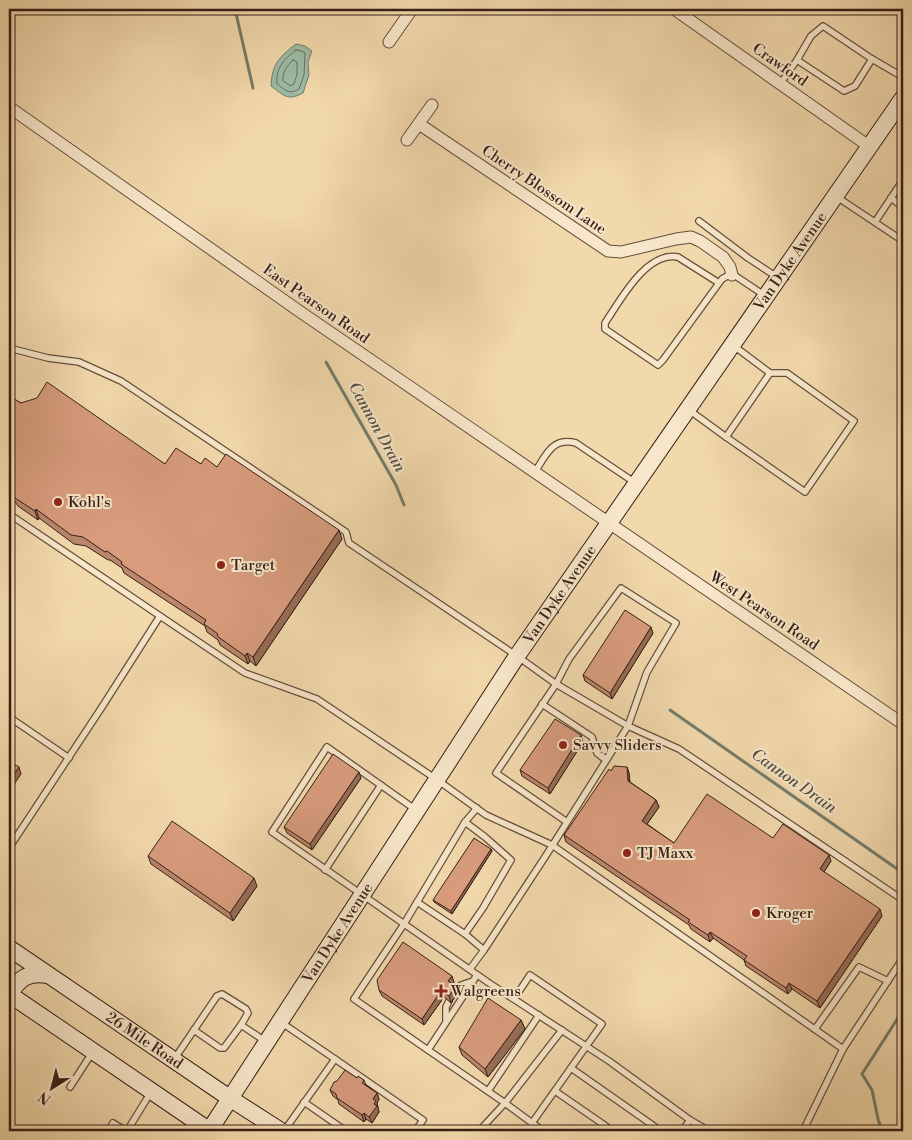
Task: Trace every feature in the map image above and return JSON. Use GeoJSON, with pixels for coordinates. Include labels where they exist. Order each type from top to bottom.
{"type":"FeatureCollection","features":[{"type":"Feature","properties":{"kind":"main road","name":"Van Dyke Avenue"},"geometry":{"type":"LineString","coordinates":[[209,1131],[231,1100],[416,810],[517,656],[903,98]]}},
{"type":"Feature","properties":{"kind":"main road","name":"26 Mile Road"},"geometry":{"type":"LineString","coordinates":[[9,948],[231,1100],[283,1131]]}},
{"type":"Feature","properties":{"kind":"main road"},"geometry":{"type":"LineString","coordinates":[[48,975],[37,973],[25,977],[9,994],[209,1131]]}},
{"type":"Feature","properties":{"kind":"street"},"geometry":{"type":"LineString","coordinates":[[389,42],[412,9]]}},
{"type":"Feature","properties":{"kind":"street","name":"Crawford"},"geometry":{"type":"LineString","coordinates":[[674,9],[870,147]]}},
{"type":"Feature","properties":{"kind":"street"},"geometry":{"type":"LineString","coordinates":[[407,140],[432,105]]}},
{"type":"Feature","properties":{"kind":"street","name":"East Pearson Road"},"geometry":{"type":"LineString","coordinates":[[9,107],[299,311],[608,523]]}},
{"type":"Feature","properties":{"kind":"street","name":"Cherry Blossom Lane"},"geometry":{"type":"LineString","coordinates":[[419,124],[608,251],[621,252],[691,237],[723,257],[732,275]]}},
{"type":"Feature","properties":{"kind":"street","name":"West Pearson Road"},"geometry":{"type":"LineString","coordinates":[[608,523],[903,724]]}},
{"type":"Feature","properties":{"kind":"lane"},"geometry":{"type":"LineString","coordinates":[[780,84],[811,36],[823,26],[903,77]]}},
{"type":"Feature","properties":{"kind":"lane"},"geometry":{"type":"LineString","coordinates":[[797,60],[844,91],[855,86],[872,59]]}},
{"type":"Feature","properties":{"kind":"lane"},"geometry":{"type":"LineString","coordinates":[[875,222],[903,180]]}},
{"type":"Feature","properties":{"kind":"lane"},"geometry":{"type":"LineString","coordinates":[[836,195],[903,241]]}},
{"type":"Feature","properties":{"kind":"lane"},"geometry":{"type":"LineString","coordinates":[[891,198],[903,207]]}},
{"type":"Feature","properties":{"kind":"lane"},"geometry":{"type":"LineString","coordinates":[[699,221],[778,278]]}},
{"type":"Feature","properties":{"kind":"lane"},"geometry":{"type":"LineString","coordinates":[[719,283],[678,256],[658,260],[636,279],[605,323],[605,330],[652,363],[658,365],[725,277],[734,275],[766,296]]}},
{"type":"Feature","properties":{"kind":"lane"},"geometry":{"type":"LineString","coordinates":[[687,409],[805,492],[854,420],[787,372],[770,372],[732,345]]}},
{"type":"Feature","properties":{"kind":"lane"},"geometry":{"type":"LineString","coordinates":[[9,348],[48,358],[79,362],[120,381],[346,532],[349,543],[556,684],[628,726],[679,749],[903,900]]}},
{"type":"Feature","properties":{"kind":"lane"},"geometry":{"type":"LineString","coordinates":[[726,436],[770,372]]}},
{"type":"Feature","properties":{"kind":"lane"},"geometry":{"type":"LineString","coordinates":[[535,472],[554,445],[560,441],[568,441],[576,443],[636,483]]}},
{"type":"Feature","properties":{"kind":"lane"},"geometry":{"type":"LineString","coordinates":[[9,514],[245,673],[317,699],[486,815],[552,845],[843,1048]]}},
{"type":"Feature","properties":{"kind":"lane"},"geometry":{"type":"LineString","coordinates":[[470,969],[484,950],[567,822],[628,726],[647,672],[676,623],[621,588],[569,659],[556,684],[496,773],[567,822]]}},
{"type":"Feature","properties":{"kind":"lane"},"geometry":{"type":"LineString","coordinates":[[9,848],[160,616]]}},
{"type":"Feature","properties":{"kind":"lane"},"geometry":{"type":"LineString","coordinates":[[542,704],[592,737],[597,753],[606,760]]}},
{"type":"Feature","properties":{"kind":"lane"},"geometry":{"type":"LineString","coordinates":[[9,717],[69,758]]}},
{"type":"Feature","properties":{"kind":"lane"},"geometry":{"type":"LineString","coordinates":[[416,810],[327,747],[272,832],[477,975],[586,1046],[690,1120],[709,1131]]}},
{"type":"Feature","properties":{"kind":"lane"},"geometry":{"type":"LineString","coordinates":[[325,870],[382,785]]}},
{"type":"Feature","properties":{"kind":"lane"},"geometry":{"type":"LineString","coordinates":[[477,808],[465,822],[404,924],[354,999],[543,1131]]}},
{"type":"Feature","properties":{"kind":"lane"},"geometry":{"type":"LineString","coordinates":[[465,822],[485,836],[512,860],[465,934]]}},
{"type":"Feature","properties":{"kind":"lane"},"geometry":{"type":"LineString","coordinates":[[417,902],[465,934],[484,950]]}},
{"type":"Feature","properties":{"kind":"lane"},"geometry":{"type":"LineString","coordinates":[[803,1131],[843,1048],[903,958]]}},
{"type":"Feature","properties":{"kind":"lane"},"geometry":{"type":"LineString","coordinates":[[815,1029],[859,967],[888,981]]}},
{"type":"Feature","properties":{"kind":"lane"},"geometry":{"type":"LineString","coordinates":[[428,1050],[477,975]]}},
{"type":"Feature","properties":{"kind":"lane"},"geometry":{"type":"LineString","coordinates":[[514,999],[530,975],[602,1024],[532,1123]]}},
{"type":"Feature","properties":{"kind":"lane"},"geometry":{"type":"LineString","coordinates":[[457,991],[461,985],[473,981]]}},
{"type":"Feature","properties":{"kind":"lane"},"geometry":{"type":"LineString","coordinates":[[174,1061],[194,1030],[217,996],[222,994],[246,1009],[248,1013],[224,1048],[220,1048],[194,1030]]}},
{"type":"Feature","properties":{"kind":"lane"},"geometry":{"type":"LineString","coordinates":[[446,1023],[446,1007],[449,1001]]}},
{"type":"Feature","properties":{"kind":"lane"},"geometry":{"type":"LineString","coordinates":[[488,1091],[539,1015]]}},
{"type":"Feature","properties":{"kind":"lane"},"geometry":{"type":"LineString","coordinates":[[280,1022],[423,1120],[415,1131]]}},
{"type":"Feature","properties":{"kind":"lane"},"geometry":{"type":"LineString","coordinates":[[241,1024],[267,1042]]}},
{"type":"Feature","properties":{"kind":"lane"},"geometry":{"type":"LineString","coordinates":[[480,1131],[505,1103],[562,1030]]}},
{"type":"Feature","properties":{"kind":"lane"},"geometry":{"type":"LineString","coordinates":[[70,1087],[93,1051]]}},
{"type":"Feature","properties":{"kind":"lane"},"geometry":{"type":"LineString","coordinates":[[283,1131],[335,1059]]}},
{"type":"Feature","properties":{"kind":"lane"},"geometry":{"type":"LineString","coordinates":[[571,1068],[661,1131]]}},
{"type":"Feature","properties":{"kind":"lane"},"geometry":{"type":"LineString","coordinates":[[108,1131],[114,1123],[127,1131],[152,1091]]}},
{"type":"Feature","properties":{"kind":"lane"},"geometry":{"type":"LineString","coordinates":[[555,1091],[612,1131]]}},
{"type":"Feature","properties":{"kind":"lane"},"geometry":{"type":"LineString","coordinates":[[304,1102],[346,1131]]}},
{"type":"Feature","properties":{"kind":"lane"},"geometry":{"type":"LineString","coordinates":[[682,1131],[690,1120]]}},
{"type":"Feature","properties":{"kind":"water"},"geometry":{"type":"Polygon","coordinates":[[[296,44],[305,46],[312,51],[308,62],[309,75],[303,93],[290,97],[283,95],[271,86],[277,62],[296,44]]]}},
{"type":"Feature","properties":{"kind":"building"},"geometry":{"type":"Polygon","coordinates":[[[47,382],[165,464],[176,448],[201,464],[205,458],[217,467],[226,454],[339,530],[253,657],[247,653],[245,656],[217,636],[218,634],[204,624],[206,620],[121,564],[122,562],[107,551],[105,552],[83,537],[71,535],[36,509],[35,511],[15,498],[9,488],[9,396],[21,403],[37,398],[47,382]]]}},
{"type":"Feature","properties":{"kind":"building"},"geometry":{"type":"Polygon","coordinates":[[[625,610],[651,627],[610,693],[583,675],[625,610]]]}},
{"type":"Feature","properties":{"kind":"building"},"geometry":{"type":"Polygon","coordinates":[[[555,719],[581,735],[548,788],[520,770],[555,719]]]}},
{"type":"Feature","properties":{"kind":"building"},"geometry":{"type":"Polygon","coordinates":[[[333,754],[359,772],[310,844],[284,827],[333,754]]]}},
{"type":"Feature","properties":{"kind":"building"},"geometry":{"type":"Polygon","coordinates":[[[9,761],[19,767],[9,782],[9,761]]]}},
{"type":"Feature","properties":{"kind":"building"},"geometry":{"type":"Polygon","coordinates":[[[614,766],[627,767],[628,781],[656,800],[642,821],[674,843],[707,794],[773,838],[783,824],[829,855],[820,869],[880,909],[817,1001],[789,983],[786,988],[744,960],[747,956],[710,932],[708,935],[688,922],[690,920],[564,835],[609,769],[611,771],[614,766]]]}},
{"type":"Feature","properties":{"kind":"building"},"geometry":{"type":"Polygon","coordinates":[[[172,821],[254,878],[230,913],[148,856],[172,821]]]}},
{"type":"Feature","properties":{"kind":"building"},"geometry":{"type":"Polygon","coordinates":[[[474,838],[491,849],[451,911],[433,900],[474,838]]]}},
{"type":"Feature","properties":{"kind":"building","name":"Walgreens"},"geometry":{"type":"Polygon","coordinates":[[[403,942],[452,976],[448,981],[456,986],[449,996],[441,991],[422,1019],[379,990],[377,980],[403,942]]]}},
{"type":"Feature","properties":{"kind":"building"},"geometry":{"type":"Polygon","coordinates":[[[488,998],[521,1020],[485,1069],[459,1047],[488,998]]]}},
{"type":"Feature","properties":{"kind":"building"},"geometry":{"type":"Polygon","coordinates":[[[345,1070],[364,1080],[362,1083],[377,1093],[373,1099],[376,1101],[374,1104],[377,1106],[369,1117],[364,1113],[362,1115],[337,1098],[336,1094],[330,1090],[334,1082],[337,1081],[345,1070]]]}},
{"type":"Feature","properties":{"kind":"building"},"geometry":{"type":"Polygon","coordinates":[[[695,1126],[702,1131],[692,1131],[695,1126]]]}},
{"type":"Feature","properties":{"kind":"waterway","name":"Cannon Drain"},"geometry":{"type":"LineString","coordinates":[[235,9],[253,88]]}},
{"type":"Feature","properties":{"kind":"waterway","name":"Cannon Drain"},"geometry":{"type":"LineString","coordinates":[[326,362],[396,485],[404,505]]}},
{"type":"Feature","properties":{"kind":"waterway","name":"Cannon Drain"},"geometry":{"type":"LineString","coordinates":[[670,710],[903,873]]}},
{"type":"Feature","properties":{"kind":"waterway","name":"Cannon Drain"},"geometry":{"type":"LineString","coordinates":[[882,1131],[872,1090],[862,1074],[903,1010]]}},
{"type":"Feature","properties":{"kind":"place","name":"Kohl's"},"geometry":{"type":"Point","coordinates":[58,502]}},
{"type":"Feature","properties":{"kind":"place","name":"Target"},"geometry":{"type":"Point","coordinates":[221,565]}},
{"type":"Feature","properties":{"kind":"place","name":"Savvy Sliders"},"geometry":{"type":"Point","coordinates":[563,745]}},
{"type":"Feature","properties":{"kind":"place","name":"TJ Maxx"},"geometry":{"type":"Point","coordinates":[627,853]}},
{"type":"Feature","properties":{"kind":"place","name":"Kroger"},"geometry":{"type":"Point","coordinates":[756,913]}},
{"type":"Feature","properties":{"kind":"place","name":"Walgreens"},"geometry":{"type":"Point","coordinates":[441,991]}}]}
